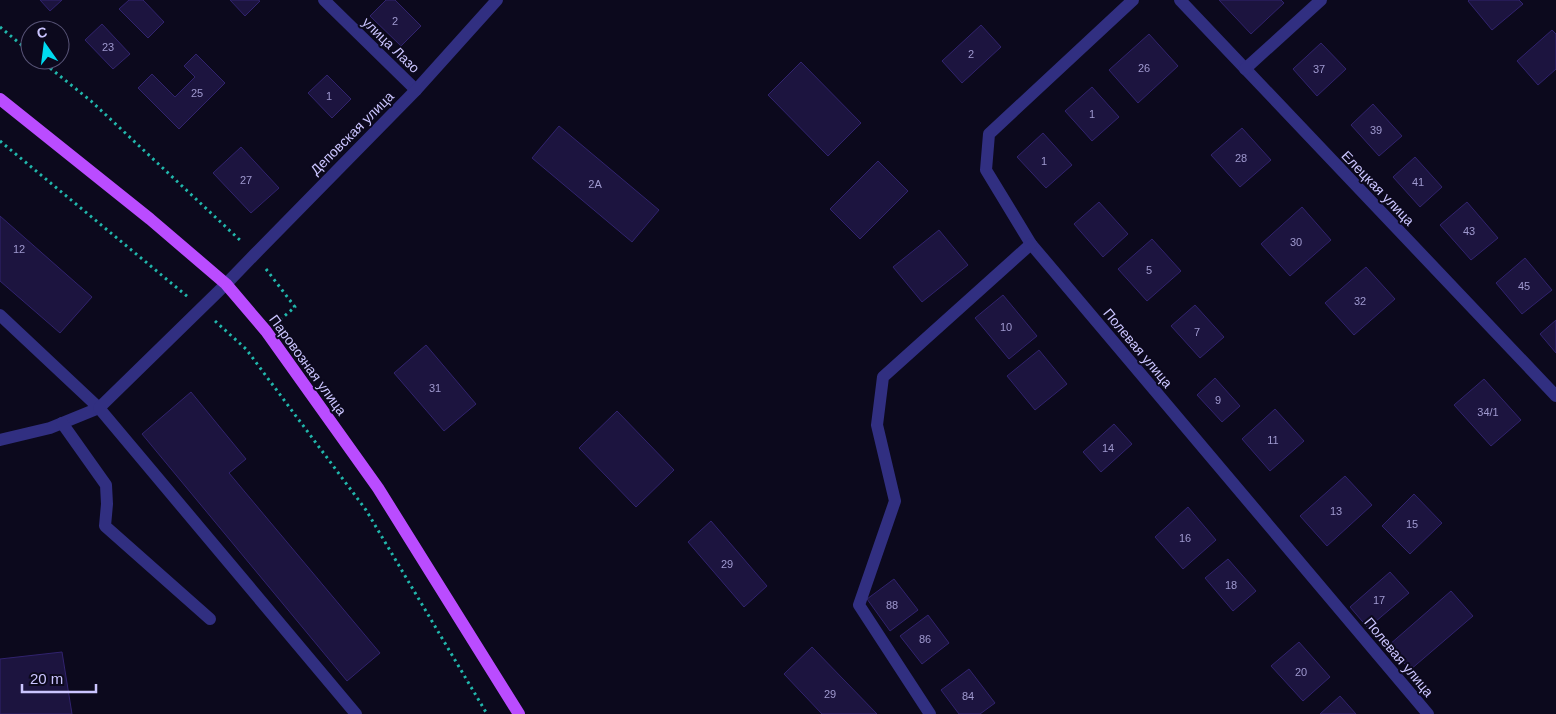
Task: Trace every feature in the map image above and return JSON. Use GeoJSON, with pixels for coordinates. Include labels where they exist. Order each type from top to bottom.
{"type":"FeatureCollection","features":[{"type":"Feature","properties":{"kind":"main road","name":"Паровозная улица"},"geometry":{"type":"LineString","coordinates":[[0,99],[150,219],[226,284],[266,331],[378,488],[519,714]]}},
{"type":"Feature","properties":{"kind":"street","name":"улица Лазо"},"geometry":{"type":"LineString","coordinates":[[324,0],[416,90]]}},
{"type":"Feature","properties":{"kind":"street","name":"Деповская улица"},"geometry":{"type":"LineString","coordinates":[[98,408],[226,284],[416,90],[496,0]]}},
{"type":"Feature","properties":{"kind":"street","name":"Полевая улица"},"geometry":{"type":"LineString","coordinates":[[1133,0],[989,134],[986,170],[1030,244],[1428,714]]}},
{"type":"Feature","properties":{"kind":"street","name":"Елецкая улица"},"geometry":{"type":"LineString","coordinates":[[1180,0],[1556,396]]}},
{"type":"Feature","properties":{"kind":"street"},"geometry":{"type":"LineString","coordinates":[[1245,69],[1321,0]]}},
{"type":"Feature","properties":{"kind":"street"},"geometry":{"type":"LineString","coordinates":[[930,714],[859,605],[894,501],[877,425],[883,376],[1030,244]]}},
{"type":"Feature","properties":{"kind":"street"},"geometry":{"type":"LineString","coordinates":[[0,315],[98,408],[356,714]]}},
{"type":"Feature","properties":{"kind":"street"},"geometry":{"type":"LineString","coordinates":[[0,440],[50,428],[98,408]]}},
{"type":"Feature","properties":{"kind":"street"},"geometry":{"type":"LineString","coordinates":[[62,423],[106,485],[105,526],[210,619]]}},
{"type":"Feature","properties":{"kind":"path"},"geometry":{"type":"LineString","coordinates":[[0,27],[20,44]]}},
{"type":"Feature","properties":{"kind":"path"},"geometry":{"type":"LineString","coordinates":[[52,70],[91,101],[255,254],[295,308],[246,349]]}},
{"type":"Feature","properties":{"kind":"path"},"geometry":{"type":"LineString","coordinates":[[0,141],[200,308],[246,349],[366,510],[487,714]]}},
{"type":"Feature","properties":{"kind":"building"},"geometry":{"type":"Polygon","coordinates":[[[40,0],[62,0],[50,11],[40,0]]]}},
{"type":"Feature","properties":{"kind":"building"},"geometry":{"type":"Polygon","coordinates":[[[129,0],[143,0],[164,22],[148,38],[119,9],[129,0]]]}},
{"type":"Feature","properties":{"kind":"building"},"geometry":{"type":"Polygon","coordinates":[[[230,0],[258,0],[260,1],[245,16],[230,0]]]}},
{"type":"Feature","properties":{"kind":"building"},"geometry":{"type":"Polygon","coordinates":[[[386,0],[395,0],[421,26],[401,46],[370,16],[386,0]]]}},
{"type":"Feature","properties":{"kind":"building"},"geometry":{"type":"Polygon","coordinates":[[[1219,0],[1281,0],[1284,3],[1251,34],[1219,0]]]}},
{"type":"Feature","properties":{"kind":"building"},"geometry":{"type":"Polygon","coordinates":[[[1469,0],[1519,0],[1523,4],[1492,30],[1469,0]]]}},
{"type":"Feature","properties":{"kind":"building"},"geometry":{"type":"Polygon","coordinates":[[[102,24],[130,54],[113,69],[85,40],[102,24]]]}},
{"type":"Feature","properties":{"kind":"building"},"geometry":{"type":"Polygon","coordinates":[[[981,25],[1001,47],[962,83],[942,61],[981,25]]]}},
{"type":"Feature","properties":{"kind":"building"},"geometry":{"type":"Polygon","coordinates":[[[1552,30],[1556,34],[1556,69],[1538,85],[1517,61],[1552,30]]]}},
{"type":"Feature","properties":{"kind":"building"},"geometry":{"type":"Polygon","coordinates":[[[1149,34],[1178,66],[1138,103],[1109,70],[1149,34]]]}},
{"type":"Feature","properties":{"kind":"building"},"geometry":{"type":"Polygon","coordinates":[[[1321,43],[1346,69],[1317,96],[1293,69],[1321,43]]]}},
{"type":"Feature","properties":{"kind":"building"},"geometry":{"type":"Polygon","coordinates":[[[196,54],[225,83],[179,129],[138,88],[152,74],[175,97],[195,77],[184,66],[196,54]]]}},
{"type":"Feature","properties":{"kind":"building"},"geometry":{"type":"Polygon","coordinates":[[[801,62],[861,123],[828,156],[768,95],[801,62]]]}},
{"type":"Feature","properties":{"kind":"building"},"geometry":{"type":"Polygon","coordinates":[[[327,75],[351,99],[332,118],[308,93],[327,75]]]}},
{"type":"Feature","properties":{"kind":"building"},"geometry":{"type":"Polygon","coordinates":[[[1092,87],[1119,117],[1092,141],[1065,111],[1092,87]]]}},
{"type":"Feature","properties":{"kind":"building"},"geometry":{"type":"Polygon","coordinates":[[[1373,104],[1402,136],[1379,156],[1351,125],[1373,104]]]}},
{"type":"Feature","properties":{"kind":"building"},"geometry":{"type":"Polygon","coordinates":[[[559,126],[659,210],[632,242],[532,158],[559,126]]]}},
{"type":"Feature","properties":{"kind":"building"},"geometry":{"type":"Polygon","coordinates":[[[1242,128],[1271,160],[1240,187],[1211,155],[1242,128]]]}},
{"type":"Feature","properties":{"kind":"building"},"geometry":{"type":"Polygon","coordinates":[[[1043,133],[1072,165],[1046,188],[1017,157],[1043,133]]]}},
{"type":"Feature","properties":{"kind":"building"},"geometry":{"type":"Polygon","coordinates":[[[241,147],[279,188],[251,213],[213,173],[241,147]]]}},
{"type":"Feature","properties":{"kind":"building"},"geometry":{"type":"Polygon","coordinates":[[[1415,157],[1442,187],[1420,207],[1393,177],[1415,157]]]}},
{"type":"Feature","properties":{"kind":"building"},"geometry":{"type":"Polygon","coordinates":[[[878,161],[908,191],[860,239],[830,209],[878,161]]]}},
{"type":"Feature","properties":{"kind":"building"},"geometry":{"type":"Polygon","coordinates":[[[1099,202],[1128,234],[1103,257],[1074,224],[1099,202]]]}},
{"type":"Feature","properties":{"kind":"building"},"geometry":{"type":"Polygon","coordinates":[[[1467,202],[1498,238],[1471,260],[1440,225],[1467,202]]]}},
{"type":"Feature","properties":{"kind":"building"},"geometry":{"type":"Polygon","coordinates":[[[1302,207],[1331,240],[1290,276],[1261,244],[1302,207]]]}},
{"type":"Feature","properties":{"kind":"building"},"geometry":{"type":"Polygon","coordinates":[[[0,216],[92,297],[60,333],[0,281],[0,216]]]}},
{"type":"Feature","properties":{"kind":"building"},"geometry":{"type":"Polygon","coordinates":[[[939,230],[968,265],[922,302],[893,267],[939,230]]]}},
{"type":"Feature","properties":{"kind":"building"},"geometry":{"type":"Polygon","coordinates":[[[1152,239],[1181,271],[1147,301],[1118,269],[1152,239]]]}},
{"type":"Feature","properties":{"kind":"building"},"geometry":{"type":"Polygon","coordinates":[[[1525,258],[1552,290],[1522,314],[1496,283],[1525,258]]]}},
{"type":"Feature","properties":{"kind":"building"},"geometry":{"type":"Polygon","coordinates":[[[1366,267],[1395,299],[1354,335],[1325,303],[1366,267]]]}},
{"type":"Feature","properties":{"kind":"building"},"geometry":{"type":"Polygon","coordinates":[[[1003,295],[1037,336],[1009,359],[975,318],[1003,295]]]}},
{"type":"Feature","properties":{"kind":"building"},"geometry":{"type":"Polygon","coordinates":[[[1195,305],[1224,337],[1200,358],[1171,326],[1195,305]]]}},
{"type":"Feature","properties":{"kind":"building"},"geometry":{"type":"Polygon","coordinates":[[[1556,320],[1556,353],[1540,334],[1556,320]]]}},
{"type":"Feature","properties":{"kind":"building"},"geometry":{"type":"Polygon","coordinates":[[[426,345],[476,404],[444,431],[394,373],[426,345]]]}},
{"type":"Feature","properties":{"kind":"building"},"geometry":{"type":"Polygon","coordinates":[[[1039,350],[1067,384],[1035,410],[1007,376],[1039,350]]]}},
{"type":"Feature","properties":{"kind":"building"},"geometry":{"type":"Polygon","coordinates":[[[1215,378],[1240,406],[1222,422],[1197,395],[1215,378]]]}},
{"type":"Feature","properties":{"kind":"building"},"geometry":{"type":"Polygon","coordinates":[[[1484,379],[1521,420],[1491,446],[1454,405],[1484,379]]]}},
{"type":"Feature","properties":{"kind":"building"},"geometry":{"type":"Polygon","coordinates":[[[191,392],[246,459],[229,473],[380,653],[347,681],[142,434],[191,392]]]}},
{"type":"Feature","properties":{"kind":"building"},"geometry":{"type":"Polygon","coordinates":[[[1275,409],[1304,441],[1270,471],[1242,439],[1275,409]]]}},
{"type":"Feature","properties":{"kind":"building"},"geometry":{"type":"Polygon","coordinates":[[[617,411],[674,470],[636,507],[579,448],[617,411]]]}},
{"type":"Feature","properties":{"kind":"building"},"geometry":{"type":"Polygon","coordinates":[[[1114,424],[1132,444],[1101,472],[1083,452],[1114,424]]]}},
{"type":"Feature","properties":{"kind":"building"},"geometry":{"type":"Polygon","coordinates":[[[1345,476],[1372,505],[1327,546],[1300,516],[1345,476]]]}},
{"type":"Feature","properties":{"kind":"building"},"geometry":{"type":"Polygon","coordinates":[[[1414,494],[1442,523],[1410,554],[1382,526],[1414,494]]]}},
{"type":"Feature","properties":{"kind":"building"},"geometry":{"type":"Polygon","coordinates":[[[1188,507],[1216,540],[1183,569],[1155,537],[1188,507]]]}},
{"type":"Feature","properties":{"kind":"building"},"geometry":{"type":"Polygon","coordinates":[[[711,521],[767,586],[744,607],[688,542],[711,521]]]}},
{"type":"Feature","properties":{"kind":"building"},"geometry":{"type":"Polygon","coordinates":[[[1228,559],[1256,591],[1233,611],[1205,578],[1228,559]]]}},
{"type":"Feature","properties":{"kind":"building"},"geometry":{"type":"Polygon","coordinates":[[[1390,572],[1409,593],[1368,628],[1350,607],[1390,572]]]}},
{"type":"Feature","properties":{"kind":"building"},"geometry":{"type":"Polygon","coordinates":[[[894,579],[918,610],[890,631],[867,599],[894,579]]]}},
{"type":"Feature","properties":{"kind":"building"},"geometry":{"type":"Polygon","coordinates":[[[1451,591],[1473,616],[1410,670],[1389,645],[1451,591]]]}},
{"type":"Feature","properties":{"kind":"building"},"geometry":{"type":"Polygon","coordinates":[[[928,615],[949,643],[922,664],[900,636],[928,615]]]}},
{"type":"Feature","properties":{"kind":"building"},"geometry":{"type":"Polygon","coordinates":[[[1299,642],[1330,677],[1303,701],[1271,666],[1299,642]]]}},
{"type":"Feature","properties":{"kind":"building"},"geometry":{"type":"Polygon","coordinates":[[[812,647],[877,714],[822,714],[784,674],[812,647]]]}},
{"type":"Feature","properties":{"kind":"building"},"geometry":{"type":"Polygon","coordinates":[[[62,652],[72,714],[0,714],[0,659],[62,652]]]}},
{"type":"Feature","properties":{"kind":"building"},"geometry":{"type":"Polygon","coordinates":[[[969,669],[995,703],[980,714],[959,714],[941,690],[969,669]]]}},
{"type":"Feature","properties":{"kind":"building"},"geometry":{"type":"Polygon","coordinates":[[[1340,696],[1356,714],[1320,714],[1340,696]]]}}]}
